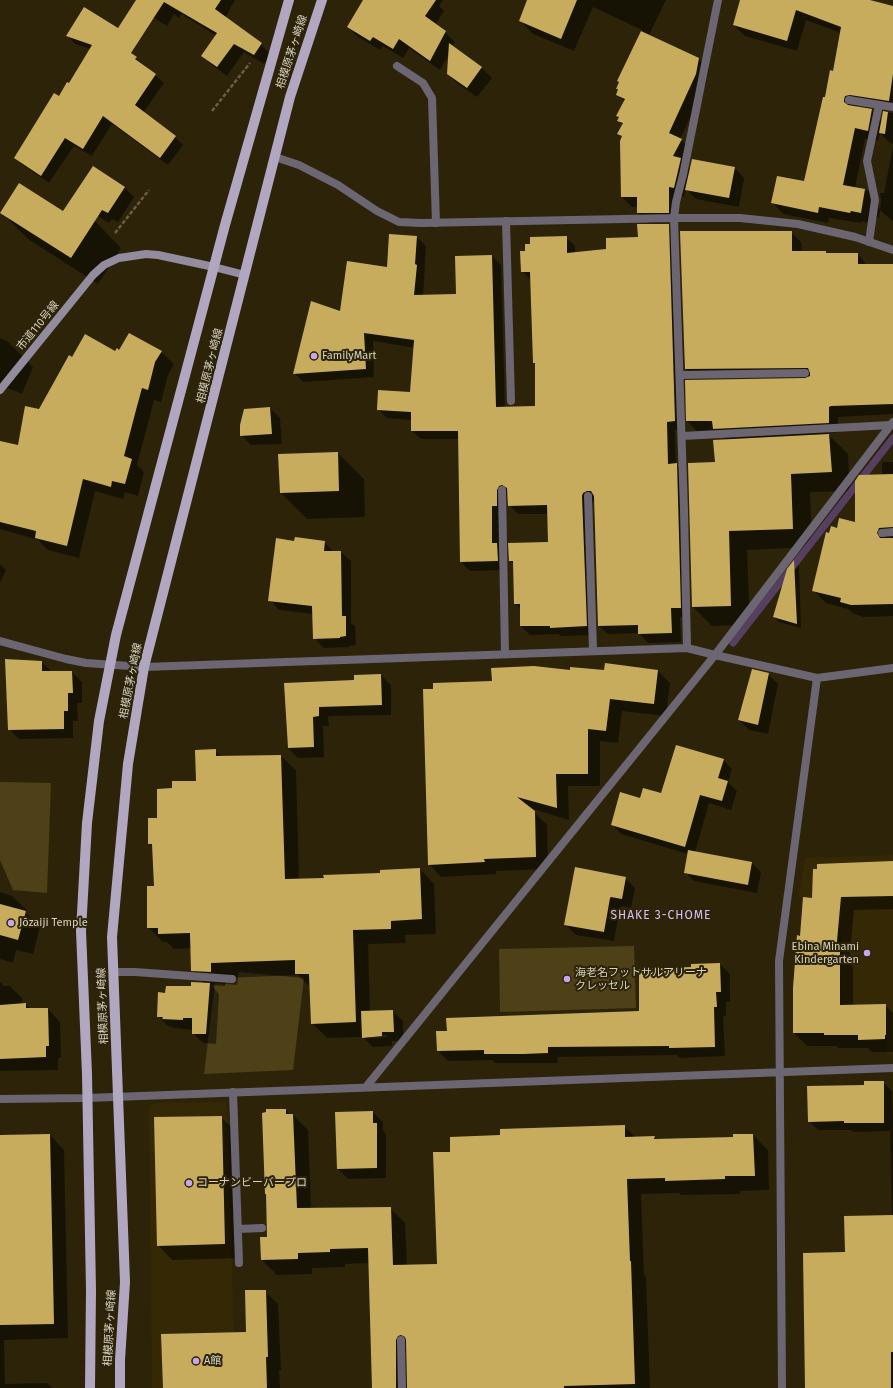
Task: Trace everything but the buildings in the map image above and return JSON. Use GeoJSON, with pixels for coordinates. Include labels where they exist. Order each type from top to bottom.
{"type":"FeatureCollection","features":[{"type":"Feature","properties":{"kind":"main road","name":"相模原茅ヶ崎線"},"geometry":{"type":"LineString","coordinates":[[90,1388],[91,1290],[87,1098],[81,923],[87,823],[99,721],[116,635],[214,267],[289,0]]}},
{"type":"Feature","properties":{"kind":"main road","name":"相模原茅ヶ崎線"},"geometry":{"type":"LineString","coordinates":[[120,1388],[120,1360],[125,1282],[112,937],[129,757],[144,667],[290,97],[323,0]]}},
{"type":"Feature","properties":{"kind":"street"},"geometry":{"type":"LineString","coordinates":[[687,648],[682,436],[674,218],[676,202],[683,175],[718,0]]}},
{"type":"Feature","properties":{"kind":"street"},"geometry":{"type":"LineString","coordinates":[[397,66],[423,83],[432,98],[436,223]]}},
{"type":"Feature","properties":{"kind":"street"},"geometry":{"type":"LineString","coordinates":[[849,100],[893,107]]}},
{"type":"Feature","properties":{"kind":"street"},"geometry":{"type":"LineString","coordinates":[[869,242],[875,200],[867,162],[879,105]]}},
{"type":"Feature","properties":{"kind":"street"},"geometry":{"type":"LineString","coordinates":[[275,157],[299,165],[338,185],[377,211],[400,222],[436,223],[740,218],[798,224],[855,237],[893,250]]}},
{"type":"Feature","properties":{"kind":"street"},"geometry":{"type":"LineString","coordinates":[[506,221],[511,401]]}},
{"type":"Feature","properties":{"kind":"street","name":"市道110号線"},"geometry":{"type":"LineString","coordinates":[[0,390],[93,275],[104,265],[119,258],[146,254],[168,256],[245,275]]}},
{"type":"Feature","properties":{"kind":"street"},"geometry":{"type":"LineString","coordinates":[[680,375],[805,373]]}},
{"type":"Feature","properties":{"kind":"street"},"geometry":{"type":"LineString","coordinates":[[682,436],[892,423]]}},
{"type":"Feature","properties":{"kind":"street"},"geometry":{"type":"LineString","coordinates":[[366,1087],[715,655],[892,423]]}},
{"type":"Feature","properties":{"kind":"street"},"geometry":{"type":"LineString","coordinates":[[502,490],[505,653]]}},
{"type":"Feature","properties":{"kind":"street"},"geometry":{"type":"LineString","coordinates":[[588,496],[593,650]]}},
{"type":"Feature","properties":{"kind":"street"},"geometry":{"type":"LineString","coordinates":[[882,533],[893,532]]}},
{"type":"Feature","properties":{"kind":"street"},"geometry":{"type":"LineString","coordinates":[[0,641],[66,659],[110,665],[144,667],[505,653],[687,648],[817,678],[893,668]]}},
{"type":"Feature","properties":{"kind":"street"},"geometry":{"type":"LineString","coordinates":[[782,1388],[779,961],[817,678]]}},
{"type":"Feature","properties":{"kind":"street"},"geometry":{"type":"LineString","coordinates":[[114,972],[135,972],[232,979]]}},
{"type":"Feature","properties":{"kind":"street"},"geometry":{"type":"LineString","coordinates":[[0,1099],[118,1097],[780,1071],[893,1068]]}},
{"type":"Feature","properties":{"kind":"street"},"geometry":{"type":"LineString","coordinates":[[233,1092],[239,1263]]}},
{"type":"Feature","properties":{"kind":"street"},"geometry":{"type":"LineString","coordinates":[[238,1229],[262,1228]]}},
{"type":"Feature","properties":{"kind":"street"},"geometry":{"type":"LineString","coordinates":[[401,1340],[402,1388]]}},
{"type":"Feature","properties":{"kind":"path"},"geometry":{"type":"LineString","coordinates":[[212,111],[250,63]]}},
{"type":"Feature","properties":{"kind":"path"},"geometry":{"type":"LineString","coordinates":[[115,233],[149,190]]}},
{"type":"Feature","properties":{"kind":"shaded area"},"geometry":{"type":"Polygon","coordinates":[[[0,782],[51,783],[47,893],[13,890],[0,860],[0,782]]]}},
{"type":"Feature","properties":{"kind":"shaded area","name":"Ebina Minami Kindergarten"},"geometry":{"type":"Polygon","coordinates":[[[893,855],[893,1054],[887,1055],[886,1006],[842,1006],[840,901],[798,898],[805,858],[893,855]]]}},
{"type":"Feature","properties":{"kind":"shaded area","name":"海老名フットサルアリーナ クレッセル"},"geometry":{"type":"Polygon","coordinates":[[[634,946],[636,1008],[500,1012],[499,949],[634,946]]]}},
{"type":"Feature","properties":{"kind":"shaded area"},"geometry":{"type":"Polygon","coordinates":[[[239,972],[304,978],[293,1070],[204,1074],[215,983],[237,985],[239,972]]]}},
{"type":"Feature","properties":{"kind":"shaded area","name":"コーナンビーバープロ"},"geometry":{"type":"Polygon","coordinates":[[[226,1102],[236,1388],[152,1388],[149,1109],[151,1105],[155,1103],[226,1102]]]}},
{"type":"Feature","properties":{"kind":"waterway"},"geometry":{"type":"LineString","coordinates":[[733,643],[893,438]]}},
{"type":"Feature","properties":{"kind":"place","name":"FamilyMart"},"geometry":{"type":"Point","coordinates":[314,356]}},
{"type":"Feature","properties":{"kind":"place","name":"Jōzaiji Temple"},"geometry":{"type":"Point","coordinates":[11,923]}},
{"type":"Feature","properties":{"kind":"place","name":"Ebina Minami Kindergarten"},"geometry":{"type":"Point","coordinates":[867,953]}},
{"type":"Feature","properties":{"kind":"place","name":"海老名フットサルアリーナ クレッセル"},"geometry":{"type":"Point","coordinates":[567,979]}},
{"type":"Feature","properties":{"kind":"place","name":"コーナンビーバープロ"},"geometry":{"type":"Point","coordinates":[189,1183]}},
{"type":"Feature","properties":{"kind":"place","name":"A館"},"geometry":{"type":"Point","coordinates":[196,1361]}},
{"type":"Feature","properties":{"kind":"district","name":"SHAKE 3-CHOME"},"geometry":{"type":"Point","coordinates":[661,916]}}]}
